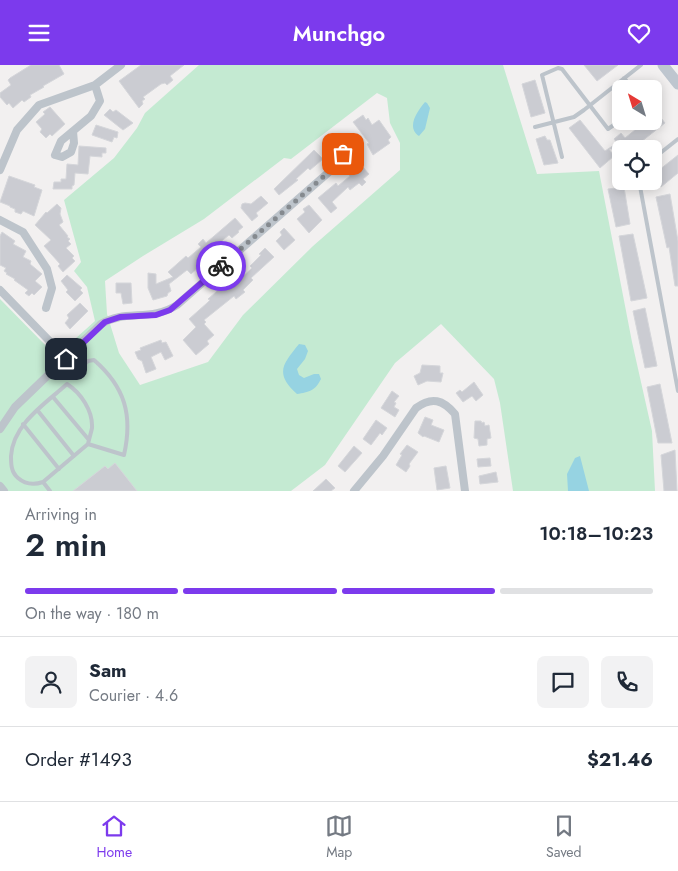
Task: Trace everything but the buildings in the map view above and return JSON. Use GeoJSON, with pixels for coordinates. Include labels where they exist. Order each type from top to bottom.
{"type":"FeatureCollection","features":[{"type":"Feature","properties":{"kind":"main road"},"geometry":{"type":"LineString","coordinates":[[664,65],[678,83]]}},
{"type":"Feature","properties":{"kind":"street"},"geometry":{"type":"LineString","coordinates":[[0,170],[17,130],[39,105],[94,85],[121,65]]}},
{"type":"Feature","properties":{"kind":"street"},"geometry":{"type":"LineString","coordinates":[[73,131],[91,117],[100,101],[94,85]]}},
{"type":"Feature","properties":{"kind":"street"},"geometry":{"type":"LineString","coordinates":[[0,429],[15,407],[101,324],[111,319],[164,313],[177,305],[337,165],[341,161],[343,147]]}},
{"type":"Feature","properties":{"kind":"street"},"geometry":{"type":"LineString","coordinates":[[0,220],[23,232],[48,269],[52,288],[46,308]]}},
{"type":"Feature","properties":{"kind":"street"},"geometry":{"type":"LineString","coordinates":[[0,290],[66,359]]}},
{"type":"Feature","properties":{"kind":"street"},"geometry":{"type":"LineString","coordinates":[[354,491],[383,456],[416,408],[424,402],[438,401],[447,405],[455,414],[465,491]]}},
{"type":"Feature","properties":{"kind":"street"},"geometry":{"type":"LineString","coordinates":[[0,486],[4,491]]}},
{"type":"Feature","properties":{"kind":"lane"},"geometry":{"type":"LineString","coordinates":[[535,127],[574,117],[639,66]]}},
{"type":"Feature","properties":{"kind":"lane"},"geometry":{"type":"LineString","coordinates":[[562,157],[542,75],[558,68],[562,69],[608,129],[612,126]]}},
{"type":"Feature","properties":{"kind":"lane"},"geometry":{"type":"LineString","coordinates":[[662,152],[678,139]]}},
{"type":"Feature","properties":{"kind":"lane"},"geometry":{"type":"LineString","coordinates":[[641,190],[678,391]]}},
{"type":"Feature","properties":{"kind":"lane"},"geometry":{"type":"LineString","coordinates":[[53,397],[89,442],[124,455],[128,437],[128,418],[123,399],[108,373],[94,360],[91,360],[78,371]]}},
{"type":"Feature","properties":{"kind":"lane"},"geometry":{"type":"LineString","coordinates":[[67,384],[80,396],[90,412],[92,428],[89,442],[43,482],[35,485],[26,483],[14,473],[11,465],[11,450],[14,437],[23,424],[53,397],[67,384]]}},
{"type":"Feature","properties":{"kind":"lane"},"geometry":{"type":"LineString","coordinates":[[38,411],[74,456]]}},
{"type":"Feature","properties":{"kind":"lane"},"geometry":{"type":"LineString","coordinates":[[23,424],[59,469]]}},
{"type":"Feature","properties":{"kind":"lane"},"geometry":{"type":"LineString","coordinates":[[43,482],[50,491]]}},
{"type":"Feature","properties":{"kind":"green space"},"geometry":{"type":"Polygon","coordinates":[[[199,65],[503,65],[537,174],[599,171],[632,342],[652,431],[655,491],[513,491],[500,403],[494,379],[441,324],[395,363],[325,465],[291,491],[0,491],[0,299],[53,353],[66,347],[95,321],[87,287],[74,271],[81,262],[64,200],[114,158],[137,128],[145,113],[199,65]],[[377,93],[291,159],[284,158],[204,219],[105,281],[107,314],[119,353],[140,385],[208,362],[243,315],[313,246],[400,170],[400,143],[390,123],[387,98],[377,93]]]}},
{"type":"Feature","properties":{"kind":"water"},"geometry":{"type":"Polygon","coordinates":[[[425,102],[430,108],[425,129],[419,136],[413,128],[413,124],[416,115],[425,102]]]}},
{"type":"Feature","properties":{"kind":"water"},"geometry":{"type":"Polygon","coordinates":[[[299,344],[305,345],[308,351],[305,359],[297,369],[299,375],[304,378],[319,374],[321,379],[311,390],[297,394],[285,380],[283,369],[285,363],[299,344]]]}},
{"type":"Feature","properties":{"kind":"water"},"geometry":{"type":"Polygon","coordinates":[[[580,456],[589,491],[568,491],[567,474],[575,458],[580,456]]]}},
{"type":"Feature","properties":{"kind":"way so far"},"geometry":{"type":"LineString","coordinates":[[221,266],[337,165],[341,161],[343,154]]}},
{"type":"Feature","properties":{"kind":"route"},"geometry":{"type":"LineString","coordinates":[[66,359],[101,324],[120,317],[164,313],[177,305],[221,266]]}}]}
